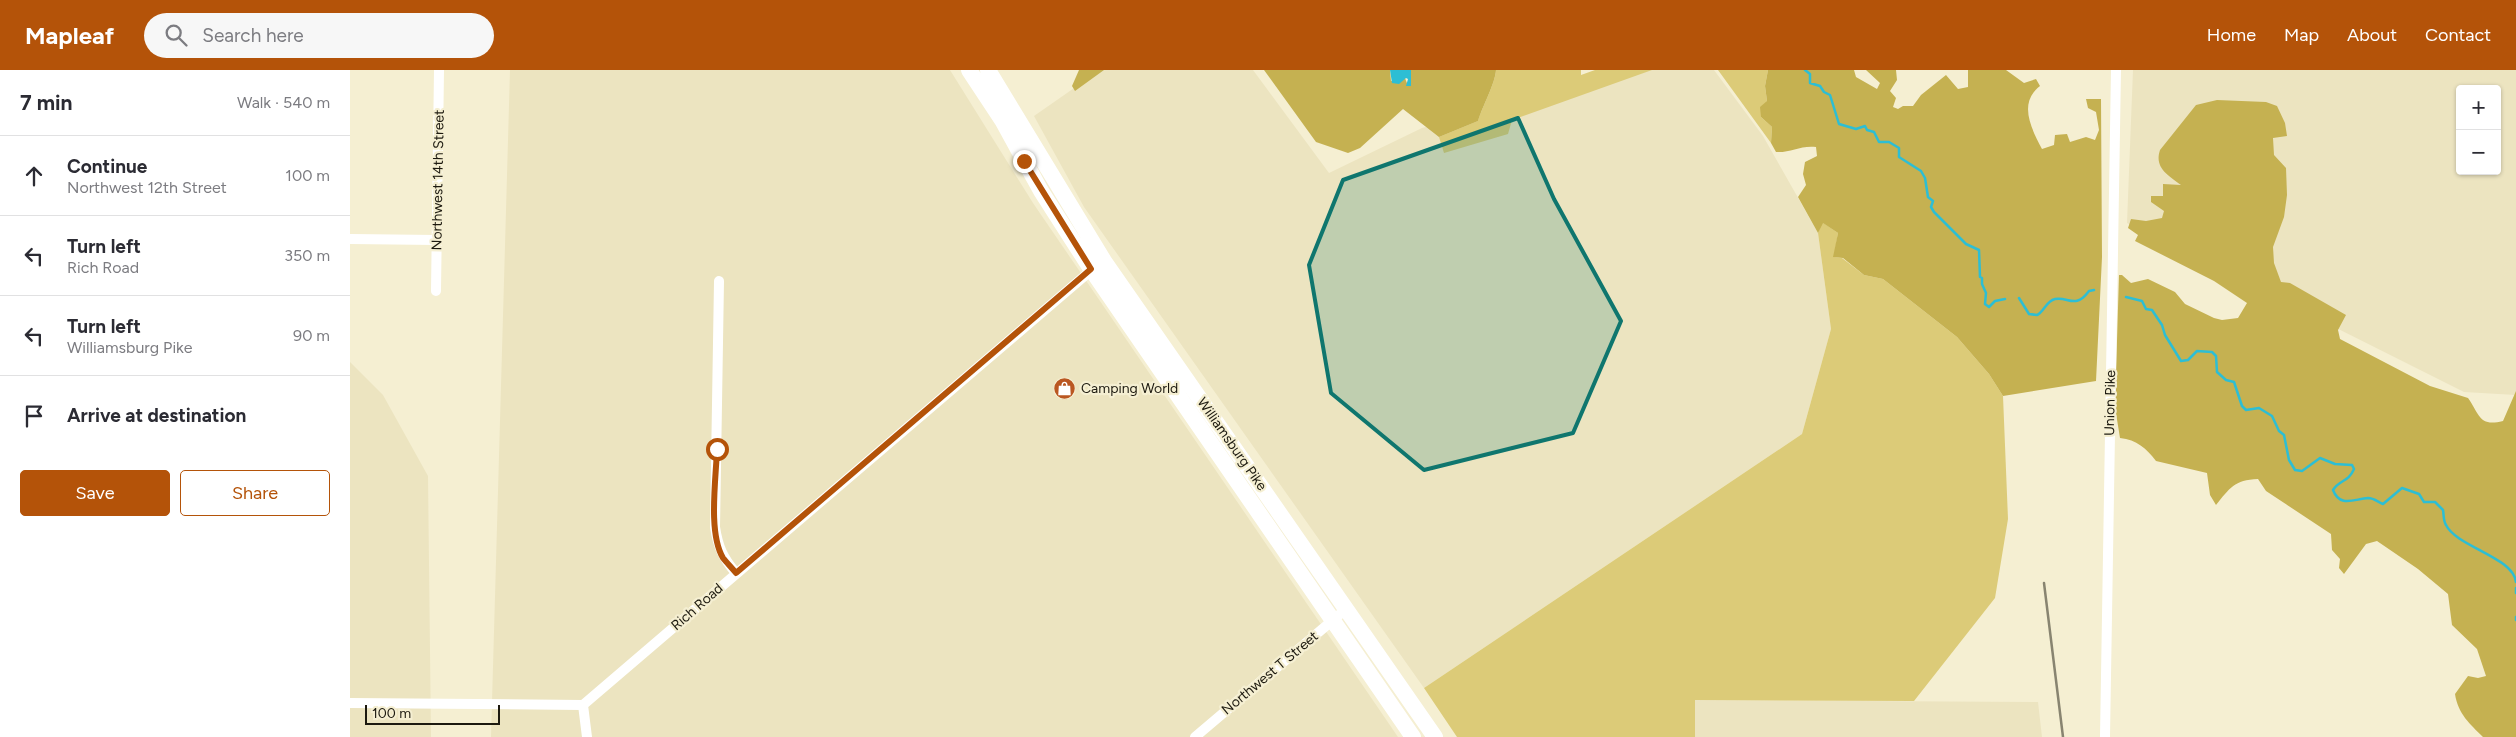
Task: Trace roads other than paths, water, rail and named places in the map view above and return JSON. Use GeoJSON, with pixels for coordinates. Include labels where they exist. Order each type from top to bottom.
{"type":"FeatureCollection","features":[{"type":"Feature","properties":{"kind":"main road","name":"Williamsburg Pike"},"geometry":{"type":"LineString","coordinates":[[969,70],[1002,120],[1041,191],[1098,265],[1346,609],[1435,737]]}},
{"type":"Feature","properties":{"kind":"main road","name":"Williamsburg Pike"},"geometry":{"type":"LineString","coordinates":[[988,70],[1008,99],[1062,195],[1098,265],[1332,620],[1413,737]]}},
{"type":"Feature","properties":{"kind":"street","name":"Northwest 14th Street"},"geometry":{"type":"LineString","coordinates":[[436,291],[439,70]]}},
{"type":"Feature","properties":{"kind":"street","name":"Union Pike"},"geometry":{"type":"LineString","coordinates":[[2105,737],[2116,70]]}},
{"type":"Feature","properties":{"kind":"street"},"geometry":{"type":"LineString","coordinates":[[350,238],[437,240]]}},
{"type":"Feature","properties":{"kind":"street","name":"Rich Road"},"geometry":{"type":"LineString","coordinates":[[583,705],[1098,265]]}},
{"type":"Feature","properties":{"kind":"street"},"geometry":{"type":"LineString","coordinates":[[719,282],[715,527],[717,543],[723,558],[736,573]]}},
{"type":"Feature","properties":{"kind":"street","name":"Northwest T Street"},"geometry":{"type":"LineString","coordinates":[[1195,737],[1346,609]]}},
{"type":"Feature","properties":{"kind":"street"},"geometry":{"type":"LineString","coordinates":[[350,702],[583,705],[587,737]]}},
{"type":"Feature","properties":{"kind":"water"},"geometry":{"type":"Polygon","coordinates":[[[1390,70],[1411,70],[1411,86],[1406,86],[1408,79],[1406,78],[1399,84],[1392,83],[1390,70]]]}},
{"type":"Feature","properties":{"kind":"waterway"},"geometry":{"type":"LineString","coordinates":[[1805,70],[1810,74],[1810,83],[1820,86],[1824,92],[1830,95],[1839,124],[1856,129],[1865,126],[1867,130],[1874,132],[1879,142],[1889,142],[1899,148],[1899,157],[1921,171],[1925,178],[1928,197],[1933,201],[1931,207],[1934,212],[1966,244],[1979,250],[1980,277],[1982,278],[1982,284],[1986,293],[1985,304],[1989,307],[1995,301],[2005,299]]}},
{"type":"Feature","properties":{"kind":"waterway"},"geometry":{"type":"LineString","coordinates":[[2019,298],[2029,314],[2037,315],[2052,300],[2076,301],[2084,297],[2089,291],[2094,290]]}},
{"type":"Feature","properties":{"kind":"waterway"},"geometry":{"type":"LineString","coordinates":[[2126,297],[2142,301],[2146,309],[2152,310],[2181,361],[2188,360],[2197,351],[2212,352],[2216,356],[2217,372],[2226,380],[2234,382],[2242,406],[2246,410],[2259,408],[2272,416],[2279,431],[2284,435],[2289,460],[2295,470],[2302,471],[2320,458],[2335,464],[2352,465],[2354,469],[2352,473],[2333,490],[2336,496],[2343,501],[2370,498],[2383,504],[2402,488],[2419,494],[2424,502],[2435,502],[2443,510],[2445,523],[2452,533],[2505,566],[2513,573],[2516,582]]}},
{"type":"Feature","properties":{"kind":"waterway"},"geometry":{"type":"LineString","coordinates":[[2516,588],[2516,593]]}},
{"type":"Feature","properties":{"kind":"railway"},"geometry":{"type":"LineString","coordinates":[[2044,583],[2063,737]]}},
{"type":"Feature","properties":{"kind":"place","name":"Camping World"},"geometry":{"type":"Point","coordinates":[1065,388]}}]}
